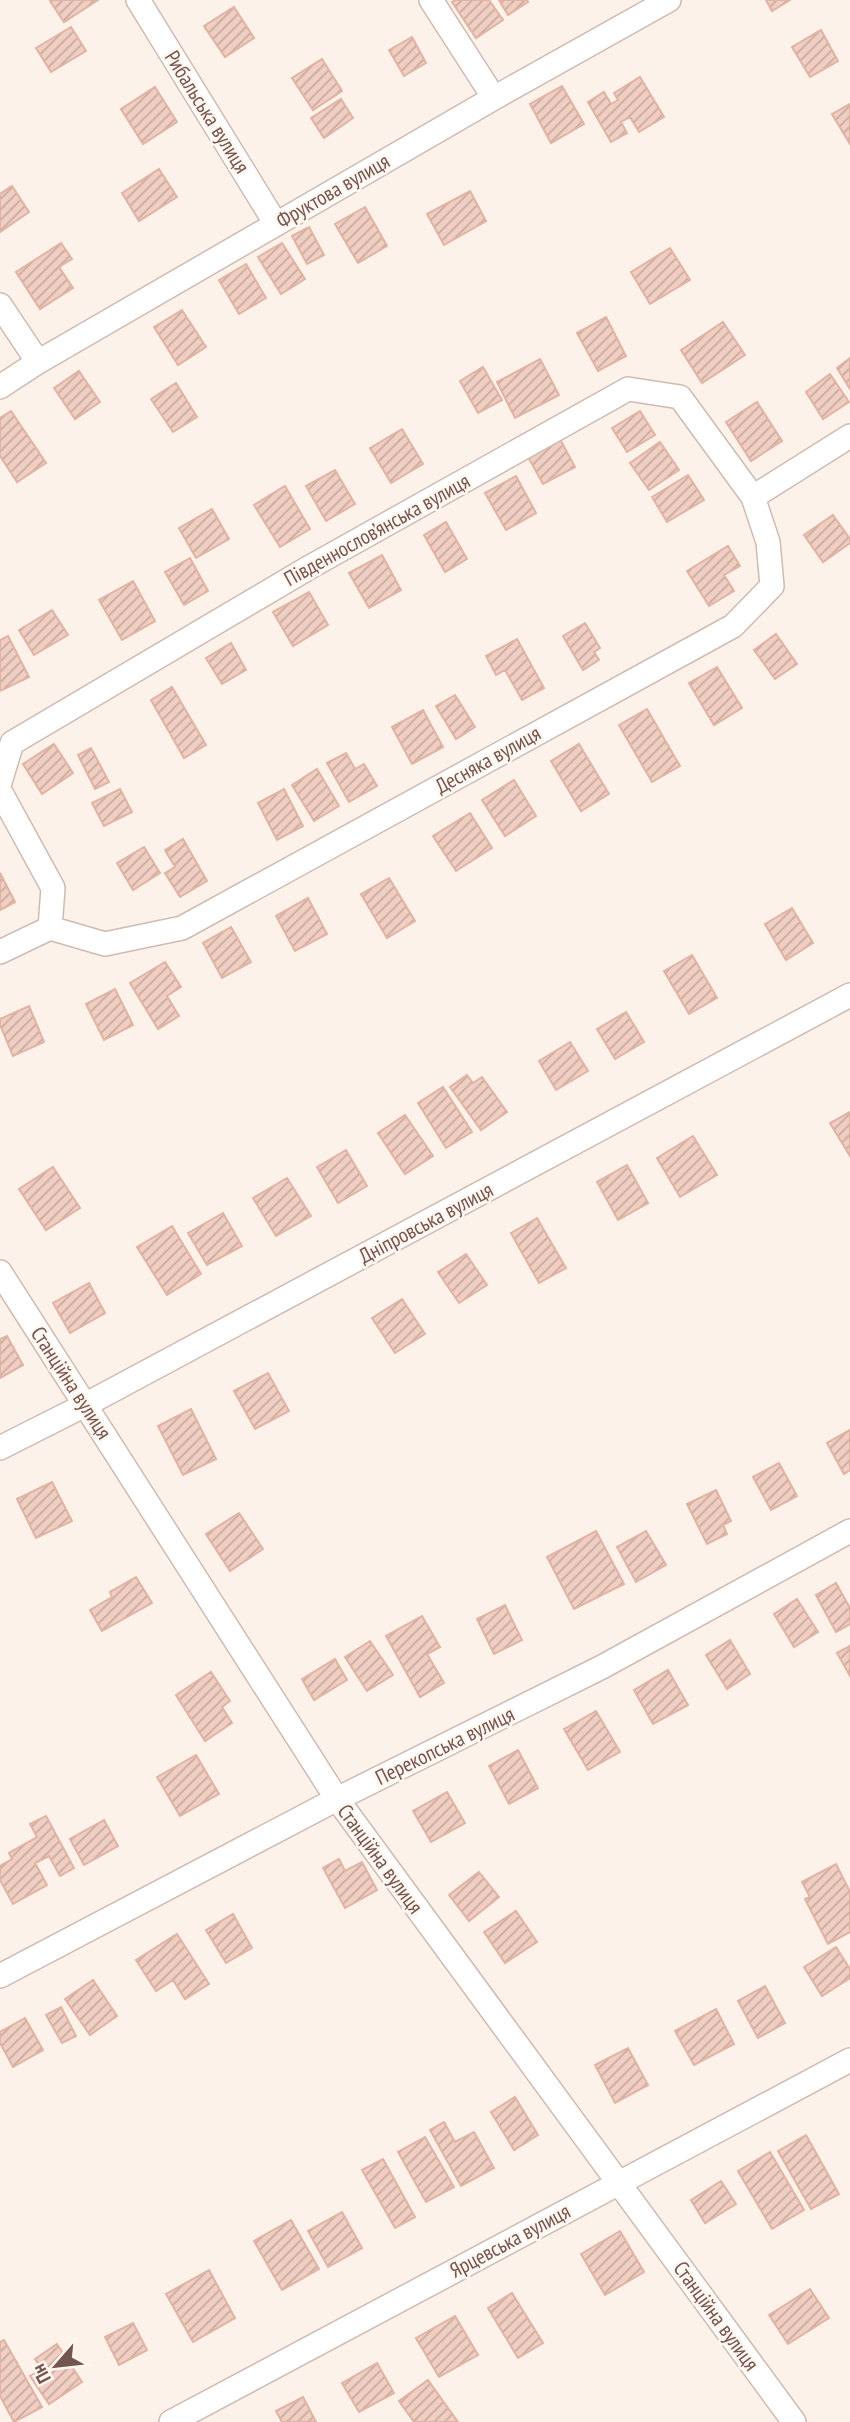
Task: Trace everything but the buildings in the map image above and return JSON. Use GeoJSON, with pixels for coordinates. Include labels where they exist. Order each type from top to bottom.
{"type":"FeatureCollection","features":[{"type":"Feature","properties":{"kind":"street","name":"Рибальська вулиця"},"geometry":{"type":"LineString","coordinates":[[138,0],[276,224]]}},
{"type":"Feature","properties":{"kind":"street"},"geometry":{"type":"LineString","coordinates":[[431,0],[494,97]]}},
{"type":"Feature","properties":{"kind":"street","name":"Фруктова вулиця"},"geometry":{"type":"LineString","coordinates":[[0,387],[37,362],[494,97],[669,0]]}},
{"type":"Feature","properties":{"kind":"street"},"geometry":{"type":"LineString","coordinates":[[0,305],[37,362]]}},
{"type":"Feature","properties":{"kind":"street","name":"Південнослов’янська вулиця"},"geometry":{"type":"LineString","coordinates":[[0,782],[12,743],[310,567],[628,389],[680,397],[753,497]]}},
{"type":"Feature","properties":{"kind":"street"},"geometry":{"type":"LineString","coordinates":[[753,497],[850,436]]}},
{"type":"Feature","properties":{"kind":"street","name":"Десняка вулиця"},"geometry":{"type":"LineString","coordinates":[[50,928],[105,944],[182,928],[733,626],[772,586],[768,542],[753,497]]}},
{"type":"Feature","properties":{"kind":"street"},"geometry":{"type":"LineString","coordinates":[[0,791],[53,888],[50,928],[0,953]]}},
{"type":"Feature","properties":{"kind":"street","name":"Дніпровська вулиця"},"geometry":{"type":"LineString","coordinates":[[0,1448],[850,995]]}},
{"type":"Feature","properties":{"kind":"street","name":"Станційна вулиця"},"geometry":{"type":"LineString","coordinates":[[0,1272],[337,1799],[794,2422]]}},
{"type":"Feature","properties":{"kind":"street","name":"Перекопська вулиця"},"geometry":{"type":"LineString","coordinates":[[0,1976],[337,1799],[602,1667],[850,1531]]}},
{"type":"Feature","properties":{"kind":"street","name":"Ярцевська вулиця"},"geometry":{"type":"LineString","coordinates":[[171,2422],[850,2060]]}}]}
